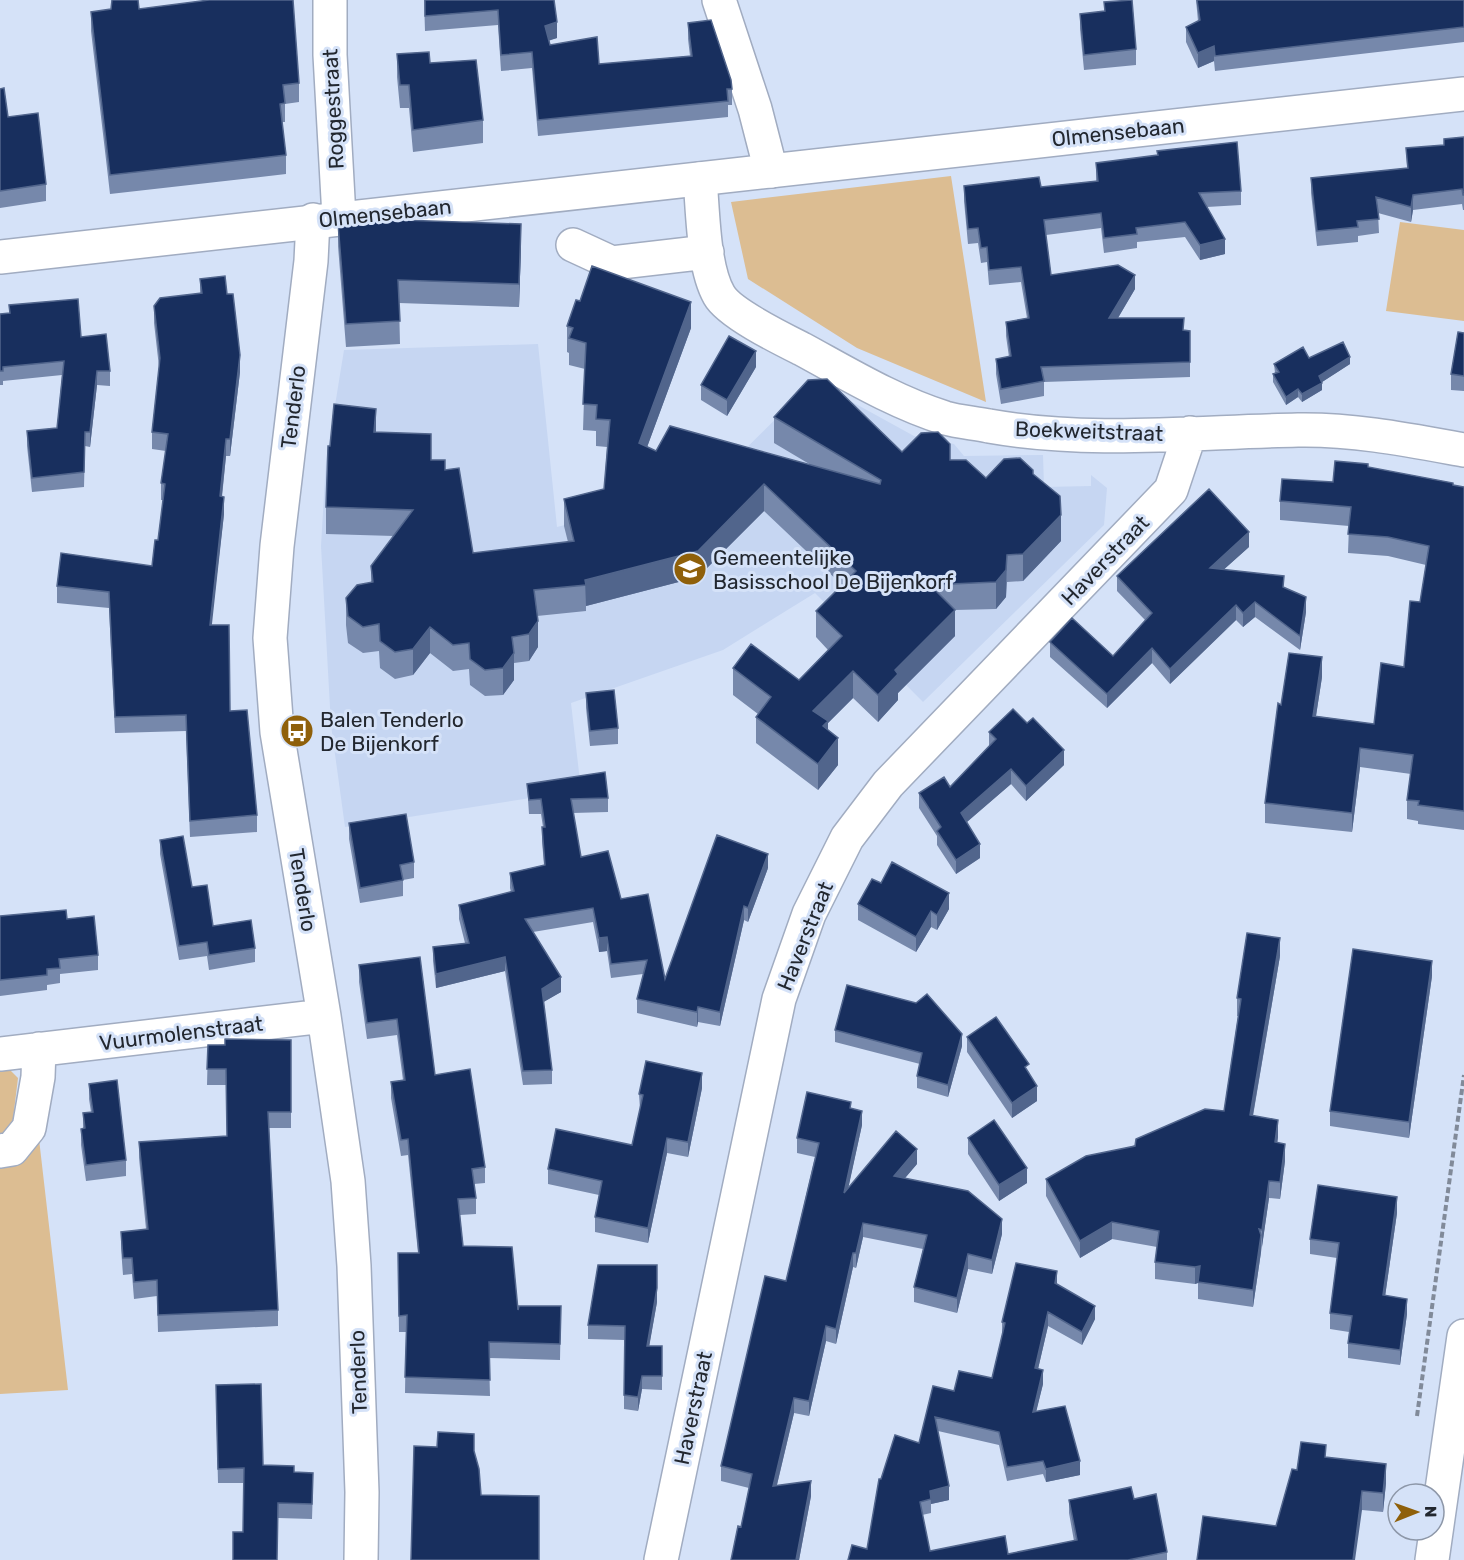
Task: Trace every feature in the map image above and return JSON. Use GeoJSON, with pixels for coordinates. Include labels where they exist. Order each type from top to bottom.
{"type":"FeatureCollection","features":[{"type":"Feature","properties":{"kind":"street","name":"Roggestraat"},"geometry":{"type":"LineString","coordinates":[[326,219],[330,0]]}},
{"type":"Feature","properties":{"kind":"street"},"geometry":{"type":"LineString","coordinates":[[719,0],[755,110],[771,171]]}},
{"type":"Feature","properties":{"kind":"street","name":"Olmensebaan"},"geometry":{"type":"LineString","coordinates":[[0,257],[1464,94]]}},
{"type":"Feature","properties":{"kind":"street","name":"Boekweitstraat"},"geometry":{"type":"LineString","coordinates":[[700,179],[712,281],[719,296],[729,308],[895,399],[946,418],[1030,433],[1107,435],[1300,430],[1363,432],[1464,450]]}},
{"type":"Feature","properties":{"kind":"street","name":"Tenderlo"},"geometry":{"type":"LineString","coordinates":[[326,219],[311,261],[277,546],[270,638],[277,732],[324,1016],[348,1181],[362,1492],[361,1560]]}},
{"type":"Feature","properties":{"kind":"street"},"geometry":{"type":"LineString","coordinates":[[573,245],[612,263],[707,252]]}},
{"type":"Feature","properties":{"kind":"street","name":"Haverstraat"},"geometry":{"type":"LineString","coordinates":[[661,1560],[779,999],[809,914],[848,838],[888,784],[1171,490],[1190,434]]}},
{"type":"Feature","properties":{"kind":"street","name":"Vuurmolenstraat"},"geometry":{"type":"LineString","coordinates":[[0,1054],[324,1016]]}},
{"type":"Feature","properties":{"kind":"street"},"geometry":{"type":"LineString","coordinates":[[0,1151],[12,1149],[29,1128],[38,1077],[39,1049]]}},
{"type":"Feature","properties":{"kind":"street"},"geometry":{"type":"LineString","coordinates":[[1432,1560],[1464,1336]]}},
{"type":"Feature","properties":{"kind":"path"},"geometry":{"type":"LineString","coordinates":[[1416,1425],[1464,1075]]}},
{"type":"Feature","properties":{"kind":"shaded area"},"geometry":{"type":"Polygon","coordinates":[[[951,176],[986,402],[857,348],[748,279],[731,202],[951,176]]]}},
{"type":"Feature","properties":{"kind":"shaded area"},"geometry":{"type":"Polygon","coordinates":[[[1400,222],[1464,230],[1464,321],[1386,311],[1400,222]]]}},
{"type":"Feature","properties":{"kind":"shaded area","name":"Gemeentelijke Basisschool De Bijenkorf"},"geometry":{"type":"Polygon","coordinates":[[[538,344],[557,527],[705,489],[814,381],[914,436],[954,444],[964,456],[1043,455],[1044,487],[1091,486],[1091,475],[1107,488],[1104,525],[923,702],[815,593],[723,650],[571,703],[581,790],[345,827],[331,725],[321,546],[326,461],[344,350],[538,344]]]}},
{"type":"Feature","properties":{"kind":"shaded area"},"geometry":{"type":"Polygon","coordinates":[[[0,1070],[10,1070],[18,1078],[13,1119],[8,1132],[0,1136],[0,1070]]]}},
{"type":"Feature","properties":{"kind":"shaded area"},"geometry":{"type":"Polygon","coordinates":[[[39,1139],[68,1390],[0,1394],[0,1165],[39,1139]]]}},
{"type":"Feature","properties":{"kind":"building"},"geometry":{"type":"Polygon","coordinates":[[[112,0],[138,0],[139,9],[209,0],[293,0],[299,83],[283,85],[285,103],[280,104],[286,155],[110,175],[91,12],[111,9],[112,0]]]}},
{"type":"Feature","properties":{"kind":"building"},"geometry":{"type":"Polygon","coordinates":[[[425,0],[554,0],[557,22],[545,26],[550,45],[597,37],[599,64],[692,56],[688,23],[711,20],[732,89],[727,89],[728,101],[538,120],[532,52],[501,55],[498,10],[425,16],[425,0]]]}},
{"type":"Feature","properties":{"kind":"building"},"geometry":{"type":"Polygon","coordinates":[[[1132,0],[1136,49],[1084,55],[1080,14],[1105,11],[1104,2],[1132,0]]]}},
{"type":"Feature","properties":{"kind":"building"},"geometry":{"type":"Polygon","coordinates":[[[1197,0],[1464,0],[1464,27],[1215,56],[1214,46],[1198,53],[1186,27],[1200,20],[1197,0]]]}},
{"type":"Feature","properties":{"kind":"building"},"geometry":{"type":"Polygon","coordinates":[[[429,52],[430,63],[476,60],[483,120],[413,130],[409,85],[400,85],[397,54],[429,52]]]}},
{"type":"Feature","properties":{"kind":"building"},"geometry":{"type":"Polygon","coordinates":[[[4,88],[8,117],[38,113],[46,184],[0,191],[0,89],[4,88]]]}},
{"type":"Feature","properties":{"kind":"building"},"geometry":{"type":"Polygon","coordinates":[[[1464,137],[1464,195],[1462,189],[1413,195],[1411,207],[1376,197],[1379,219],[1357,221],[1358,227],[1317,231],[1311,178],[1408,168],[1406,148],[1444,145],[1444,139],[1464,137]]]}},
{"type":"Feature","properties":{"kind":"building"},"geometry":{"type":"Polygon","coordinates":[[[1237,142],[1241,191],[1199,193],[1225,239],[1200,245],[1185,222],[1136,228],[1137,234],[1104,238],[1101,213],[1044,220],[1051,275],[1118,265],[1135,275],[1109,318],[1184,318],[1183,330],[1190,331],[1190,362],[1041,367],[1044,381],[1001,389],[996,359],[1011,356],[1006,322],[1029,318],[1021,267],[989,270],[987,247],[981,248],[978,228],[968,229],[964,186],[1039,177],[1041,187],[1098,181],[1096,163],[1158,155],[1157,151],[1237,142]]]}},
{"type":"Feature","properties":{"kind":"building"},"geometry":{"type":"Polygon","coordinates":[[[401,220],[521,224],[519,284],[398,280],[400,321],[346,324],[338,223],[401,220]]]}},
{"type":"Feature","properties":{"kind":"building"},"geometry":{"type":"Polygon","coordinates":[[[592,266],[691,302],[639,443],[656,451],[670,426],[880,484],[881,480],[774,417],[808,380],[827,379],[902,452],[921,433],[938,432],[950,444],[950,460],[966,460],[986,478],[1004,459],[1020,458],[1033,470],[1033,474],[1060,496],[1061,515],[1023,554],[1007,555],[1006,570],[996,582],[930,585],[955,610],[895,670],[898,674],[878,695],[853,671],[813,711],[828,721],[823,726],[838,738],[818,764],[756,717],[771,697],[733,668],[751,644],[799,680],[842,636],[816,611],[856,571],[764,484],[698,551],[585,580],[586,585],[534,590],[538,621],[529,634],[512,637],[514,653],[503,668],[485,670],[470,659],[469,643],[453,645],[430,627],[413,649],[395,652],[380,641],[379,624],[363,627],[348,616],[346,598],[357,585],[373,582],[371,566],[413,510],[326,507],[328,446],[330,446],[334,404],[376,409],[374,432],[431,434],[431,460],[445,460],[445,470],[459,468],[473,553],[574,541],[564,499],[604,489],[610,420],[596,419],[597,405],[583,404],[586,343],[569,338],[573,328],[567,326],[576,300],[580,301],[592,266]]]}},
{"type":"Feature","properties":{"kind":"building"},"geometry":{"type":"Polygon","coordinates":[[[225,276],[227,294],[233,294],[240,355],[230,439],[226,439],[220,496],[224,497],[210,625],[229,625],[230,711],[247,710],[257,815],[190,821],[186,715],[115,717],[109,592],[57,586],[61,553],[152,566],[155,540],[158,540],[165,484],[161,483],[168,434],[152,432],[160,358],[154,306],[160,298],[202,293],[200,279],[225,276]]]}},
{"type":"Feature","properties":{"kind":"building"},"geometry":{"type":"Polygon","coordinates":[[[78,299],[81,337],[106,334],[110,371],[97,371],[90,432],[85,432],[84,472],[32,478],[27,431],[57,428],[64,361],[3,367],[3,371],[0,371],[0,314],[10,313],[9,305],[78,299]]]}},
{"type":"Feature","properties":{"kind":"building"},"geometry":{"type":"Polygon","coordinates":[[[1458,332],[1464,333],[1464,376],[1451,374],[1458,332]]]}},
{"type":"Feature","properties":{"kind":"building"},"geometry":{"type":"Polygon","coordinates":[[[729,336],[756,351],[727,400],[701,385],[729,336]]]}},
{"type":"Feature","properties":{"kind":"building"},"geometry":{"type":"Polygon","coordinates":[[[1343,342],[1350,357],[1319,376],[1322,383],[1302,394],[1298,389],[1286,397],[1273,374],[1279,372],[1274,364],[1303,347],[1309,358],[1343,342]]]}},
{"type":"Feature","properties":{"kind":"building"},"geometry":{"type":"Polygon","coordinates":[[[1335,461],[1368,464],[1368,467],[1464,487],[1464,811],[1418,805],[1419,801],[1407,800],[1413,755],[1360,748],[1352,813],[1265,803],[1278,703],[1281,705],[1289,653],[1322,657],[1313,716],[1374,724],[1381,663],[1404,667],[1410,601],[1420,602],[1429,546],[1388,537],[1348,534],[1351,507],[1280,501],[1282,479],[1333,482],[1335,461]]]}},
{"type":"Feature","properties":{"kind":"building"},"geometry":{"type":"Polygon","coordinates":[[[1209,489],[1249,532],[1210,568],[1284,576],[1283,587],[1306,597],[1300,636],[1255,602],[1243,613],[1236,605],[1170,669],[1152,648],[1107,694],[1050,642],[1072,618],[1113,656],[1152,613],[1117,576],[1209,489]]]}},
{"type":"Feature","properties":{"kind":"building"},"geometry":{"type":"Polygon","coordinates":[[[614,690],[618,728],[590,731],[586,693],[614,690]]]}},
{"type":"Feature","properties":{"kind":"building"},"geometry":{"type":"Polygon","coordinates":[[[1013,709],[1027,723],[1033,718],[1064,750],[1026,786],[1011,769],[961,813],[980,844],[956,860],[937,831],[941,827],[919,793],[944,777],[950,787],[996,739],[989,732],[1013,709]]]}},
{"type":"Feature","properties":{"kind":"building"},"geometry":{"type":"Polygon","coordinates":[[[605,772],[608,798],[571,799],[581,857],[608,851],[621,899],[648,894],[665,979],[717,835],[768,854],[748,908],[744,906],[720,1012],[698,1007],[697,1012],[637,999],[647,960],[611,964],[607,937],[599,938],[593,908],[525,919],[561,977],[542,989],[552,1070],[523,1071],[505,957],[436,974],[433,947],[469,943],[459,905],[514,891],[510,873],[545,865],[542,827],[545,827],[541,799],[529,800],[527,784],[605,772]]]}},
{"type":"Feature","properties":{"kind":"building"},"geometry":{"type":"Polygon","coordinates":[[[406,814],[414,862],[400,865],[403,880],[360,888],[349,823],[406,814]]]}},
{"type":"Feature","properties":{"kind":"building"},"geometry":{"type":"Polygon","coordinates":[[[183,836],[192,887],[207,885],[213,926],[251,920],[255,948],[209,955],[207,942],[179,946],[160,840],[183,836]]]}},
{"type":"Feature","properties":{"kind":"building"},"geometry":{"type":"Polygon","coordinates":[[[892,862],[949,893],[937,915],[931,911],[916,937],[858,904],[872,879],[881,883],[892,862]]]}},
{"type":"Feature","properties":{"kind":"building"},"geometry":{"type":"Polygon","coordinates":[[[66,910],[67,919],[94,916],[98,955],[59,959],[60,968],[47,969],[47,975],[0,980],[0,916],[66,910]]]}},
{"type":"Feature","properties":{"kind":"building"},"geometry":{"type":"Polygon","coordinates":[[[1247,933],[1280,938],[1250,1115],[1278,1120],[1275,1142],[1285,1144],[1280,1182],[1269,1181],[1262,1230],[1259,1229],[1261,1235],[1253,1290],[1198,1282],[1200,1266],[1155,1262],[1159,1231],[1112,1222],[1080,1241],[1046,1179],[1086,1156],[1135,1146],[1136,1139],[1205,1109],[1224,1111],[1241,999],[1237,998],[1247,933]]]}},
{"type":"Feature","properties":{"kind":"building"},"geometry":{"type":"Polygon","coordinates":[[[1353,949],[1432,961],[1409,1122],[1330,1111],[1353,949]]]}},
{"type":"Feature","properties":{"kind":"building"},"geometry":{"type":"Polygon","coordinates":[[[420,957],[435,1075],[470,1069],[485,1167],[472,1169],[476,1198],[458,1199],[463,1246],[512,1247],[518,1310],[519,1306],[561,1306],[560,1344],[489,1342],[490,1380],[405,1377],[407,1315],[399,1316],[398,1253],[419,1253],[408,1139],[401,1140],[391,1082],[405,1080],[397,1019],[367,1023],[359,965],[420,957]]]}},
{"type":"Feature","properties":{"kind":"building"},"geometry":{"type":"Polygon","coordinates":[[[847,985],[916,1003],[927,994],[962,1034],[948,1085],[917,1076],[922,1053],[835,1030],[847,985]]]}},
{"type":"Feature","properties":{"kind":"building"},"geometry":{"type":"Polygon","coordinates":[[[996,1017],[1029,1064],[1025,1067],[1037,1086],[1012,1103],[967,1037],[996,1017]]]}},
{"type":"Feature","properties":{"kind":"building"},"geometry":{"type":"Polygon","coordinates":[[[225,1039],[291,1040],[291,1112],[268,1112],[278,1310],[158,1315],[157,1280],[134,1282],[132,1258],[123,1258],[121,1232],[148,1229],[139,1142],[227,1136],[226,1069],[207,1069],[208,1045],[225,1045],[225,1039]]]}},
{"type":"Feature","properties":{"kind":"building"},"geometry":{"type":"Polygon","coordinates":[[[646,1061],[702,1073],[688,1142],[667,1138],[648,1228],[595,1217],[602,1181],[548,1169],[556,1129],[632,1145],[643,1095],[639,1094],[646,1061]]]}},
{"type":"Feature","properties":{"kind":"building"},"geometry":{"type":"Polygon","coordinates":[[[117,1080],[126,1160],[86,1165],[81,1129],[85,1128],[83,1113],[93,1112],[89,1084],[117,1080]]]}},
{"type":"Feature","properties":{"kind":"building"},"geometry":{"type":"Polygon","coordinates":[[[807,1092],[851,1102],[850,1108],[862,1111],[844,1193],[896,1131],[917,1149],[894,1176],[968,1191],[1002,1219],[992,1260],[968,1254],[957,1298],[914,1287],[927,1235],[863,1223],[856,1253],[853,1253],[836,1329],[826,1326],[809,1401],[794,1398],[773,1486],[811,1481],[796,1560],[731,1560],[738,1526],[741,1527],[752,1474],[721,1466],[765,1276],[786,1281],[819,1143],[797,1138],[807,1092]]]}},
{"type":"Feature","properties":{"kind":"building"},"geometry":{"type":"Polygon","coordinates":[[[994,1120],[1027,1168],[999,1185],[968,1138],[994,1120]]]}},
{"type":"Feature","properties":{"kind":"building"},"geometry":{"type":"Polygon","coordinates":[[[1318,1185],[1397,1197],[1383,1295],[1407,1299],[1400,1350],[1348,1343],[1352,1316],[1330,1313],[1339,1243],[1310,1239],[1318,1185]]]}},
{"type":"Feature","properties":{"kind":"building"},"geometry":{"type":"Polygon","coordinates":[[[1016,1263],[1057,1271],[1055,1283],[1095,1306],[1082,1332],[1048,1312],[1035,1368],[1043,1370],[1033,1412],[1065,1406],[1080,1461],[1046,1469],[1043,1461],[1007,1467],[999,1432],[935,1417],[949,1486],[930,1491],[931,1499],[920,1502],[930,1551],[1005,1536],[1008,1554],[1077,1540],[1069,1500],[1131,1487],[1134,1499],[1156,1494],[1167,1552],[1128,1560],[848,1560],[852,1545],[867,1549],[879,1479],[881,1479],[895,1435],[919,1443],[933,1386],[954,1391],[959,1371],[992,1378],[1016,1263]]]}},
{"type":"Feature","properties":{"kind":"building"},"geometry":{"type":"Polygon","coordinates":[[[598,1265],[657,1265],[657,1288],[647,1346],[662,1346],[662,1376],[642,1376],[638,1397],[624,1395],[625,1326],[588,1325],[598,1265]]]}},
{"type":"Feature","properties":{"kind":"building"},"geometry":{"type":"Polygon","coordinates":[[[261,1384],[263,1465],[294,1466],[294,1472],[313,1473],[312,1504],[278,1503],[277,1560],[233,1560],[233,1532],[243,1532],[244,1468],[218,1469],[216,1385],[261,1384]]]}},
{"type":"Feature","properties":{"kind":"building"},"geometry":{"type":"Polygon","coordinates":[[[438,1432],[474,1434],[474,1451],[479,1469],[481,1495],[539,1496],[539,1560],[411,1560],[414,1446],[437,1447],[438,1432]]]}},
{"type":"Feature","properties":{"kind":"building"},"geometry":{"type":"Polygon","coordinates":[[[1301,1442],[1326,1445],[1325,1457],[1386,1464],[1383,1493],[1362,1491],[1353,1560],[1197,1560],[1203,1516],[1276,1526],[1292,1469],[1297,1470],[1301,1442]]]}},
{"type":"Feature","properties":{"kind":"place","name":"Gemeentelijke Basisschool De Bijenkorf"},"geometry":{"type":"Point","coordinates":[690,569]}},
{"type":"Feature","properties":{"kind":"place","name":"Balen Tenderlo De Bijenkorf"},"geometry":{"type":"Point","coordinates":[297,731]}}]}
